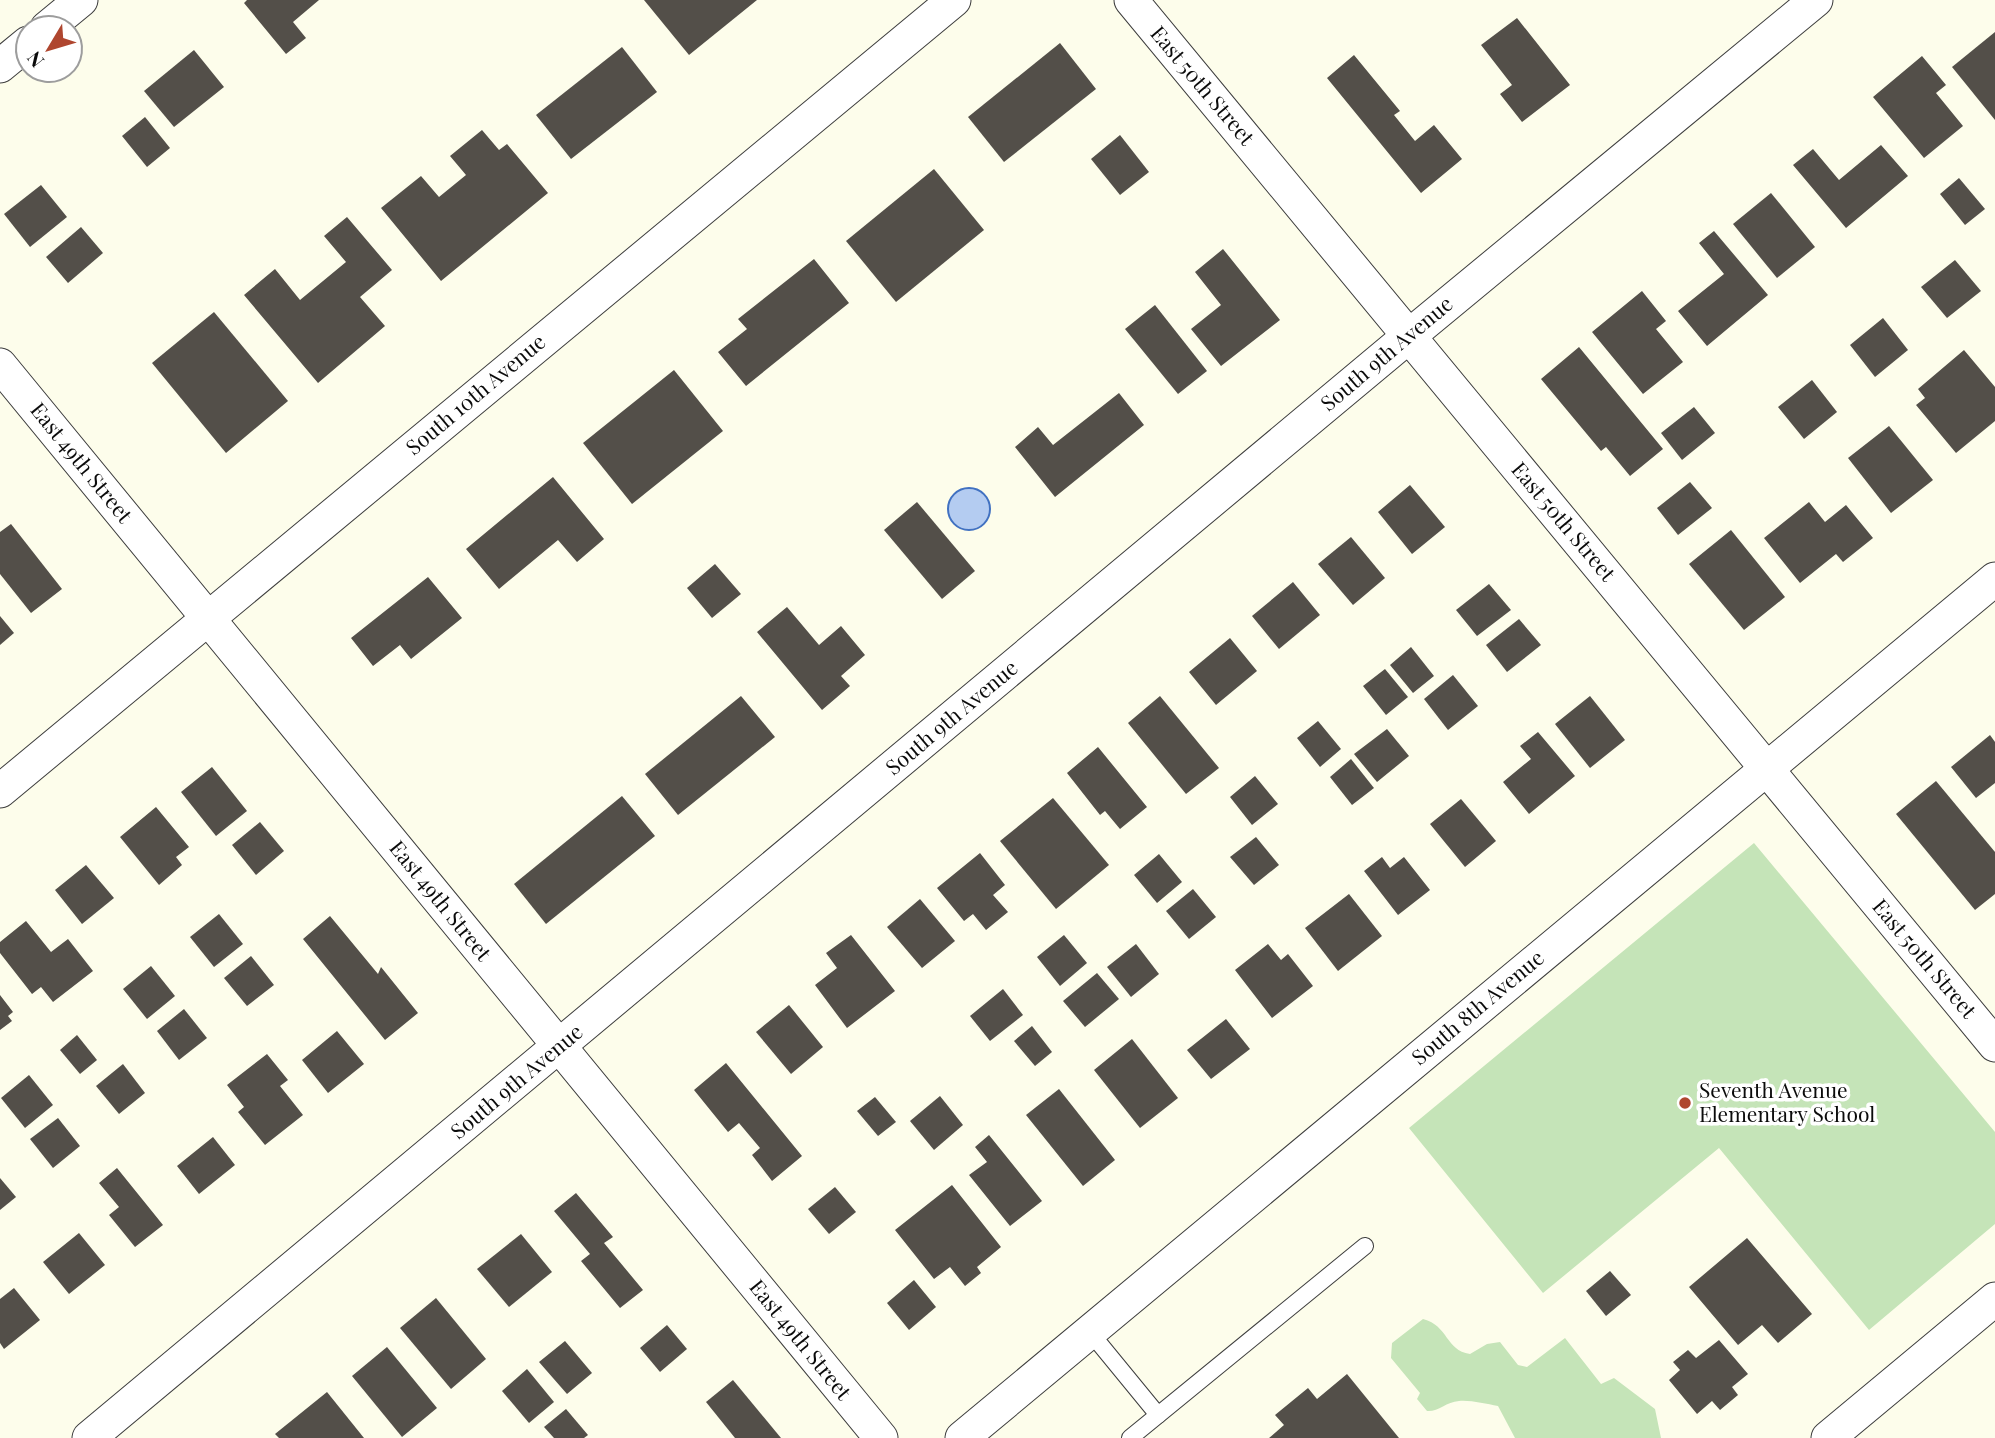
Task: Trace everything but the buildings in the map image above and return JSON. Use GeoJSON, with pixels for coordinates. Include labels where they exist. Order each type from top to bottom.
{"type":"FeatureCollection","features":[{"type":"Feature","properties":{"kind":"street"},"geometry":{"type":"LineString","coordinates":[[64,14],[81,0]]}},
{"type":"Feature","properties":{"kind":"street","name":"South 10th Avenue"},"geometry":{"type":"LineString","coordinates":[[0,791],[954,0]]}},
{"type":"Feature","properties":{"kind":"street","name":"East 50th Street"},"geometry":{"type":"LineString","coordinates":[[1131,0],[1995,1045]]}},
{"type":"Feature","properties":{"kind":"street","name":"South 9th Avenue"},"geometry":{"type":"LineString","coordinates":[[89,1438],[1409,336],[1816,0]]}},
{"type":"Feature","properties":{"kind":"street"},"geometry":{"type":"LineString","coordinates":[[0,66],[14,54]]}},
{"type":"Feature","properties":{"kind":"street","name":"East 49th Street"},"geometry":{"type":"LineString","coordinates":[[0,365],[881,1438]]}},
{"type":"Feature","properties":{"kind":"street","name":"South 8th Avenue"},"geometry":{"type":"LineString","coordinates":[[962,1438],[1995,579]]}},
{"type":"Feature","properties":{"kind":"street"},"geometry":{"type":"LineString","coordinates":[[1828,1438],[1995,1299]]}},
{"type":"Feature","properties":{"kind":"lane"},"geometry":{"type":"LineString","coordinates":[[1130,1438],[1365,1246]]}},
{"type":"Feature","properties":{"kind":"lane"},"geometry":{"type":"LineString","coordinates":[[1090,1332],[1158,1415]]}},
{"type":"Feature","properties":{"kind":"green space"},"geometry":{"type":"Polygon","coordinates":[[[1754,843],[1995,1132],[1995,1224],[1869,1330],[1719,1148],[1543,1293],[1409,1128],[1754,843]]]}},
{"type":"Feature","properties":{"kind":"green space"},"geometry":{"type":"Polygon","coordinates":[[[1423,1319],[1438,1327],[1462,1352],[1470,1354],[1487,1344],[1500,1342],[1518,1365],[1527,1367],[1565,1338],[1601,1384],[1614,1378],[1655,1409],[1661,1438],[1515,1438],[1498,1406],[1459,1401],[1427,1411],[1417,1399],[1420,1393],[1391,1358],[1392,1343],[1423,1319]]]}},
{"type":"Feature","properties":{"kind":"water"},"geometry":{"type":"Polygon","coordinates":[[[969,488],[984,494],[990,509],[984,524],[969,530],[954,524],[948,509],[954,494],[969,488]]]}},
{"type":"Feature","properties":{"kind":"place","name":"Seventh Avenue Elementary School"},"geometry":{"type":"Point","coordinates":[1685,1103]}}]}
